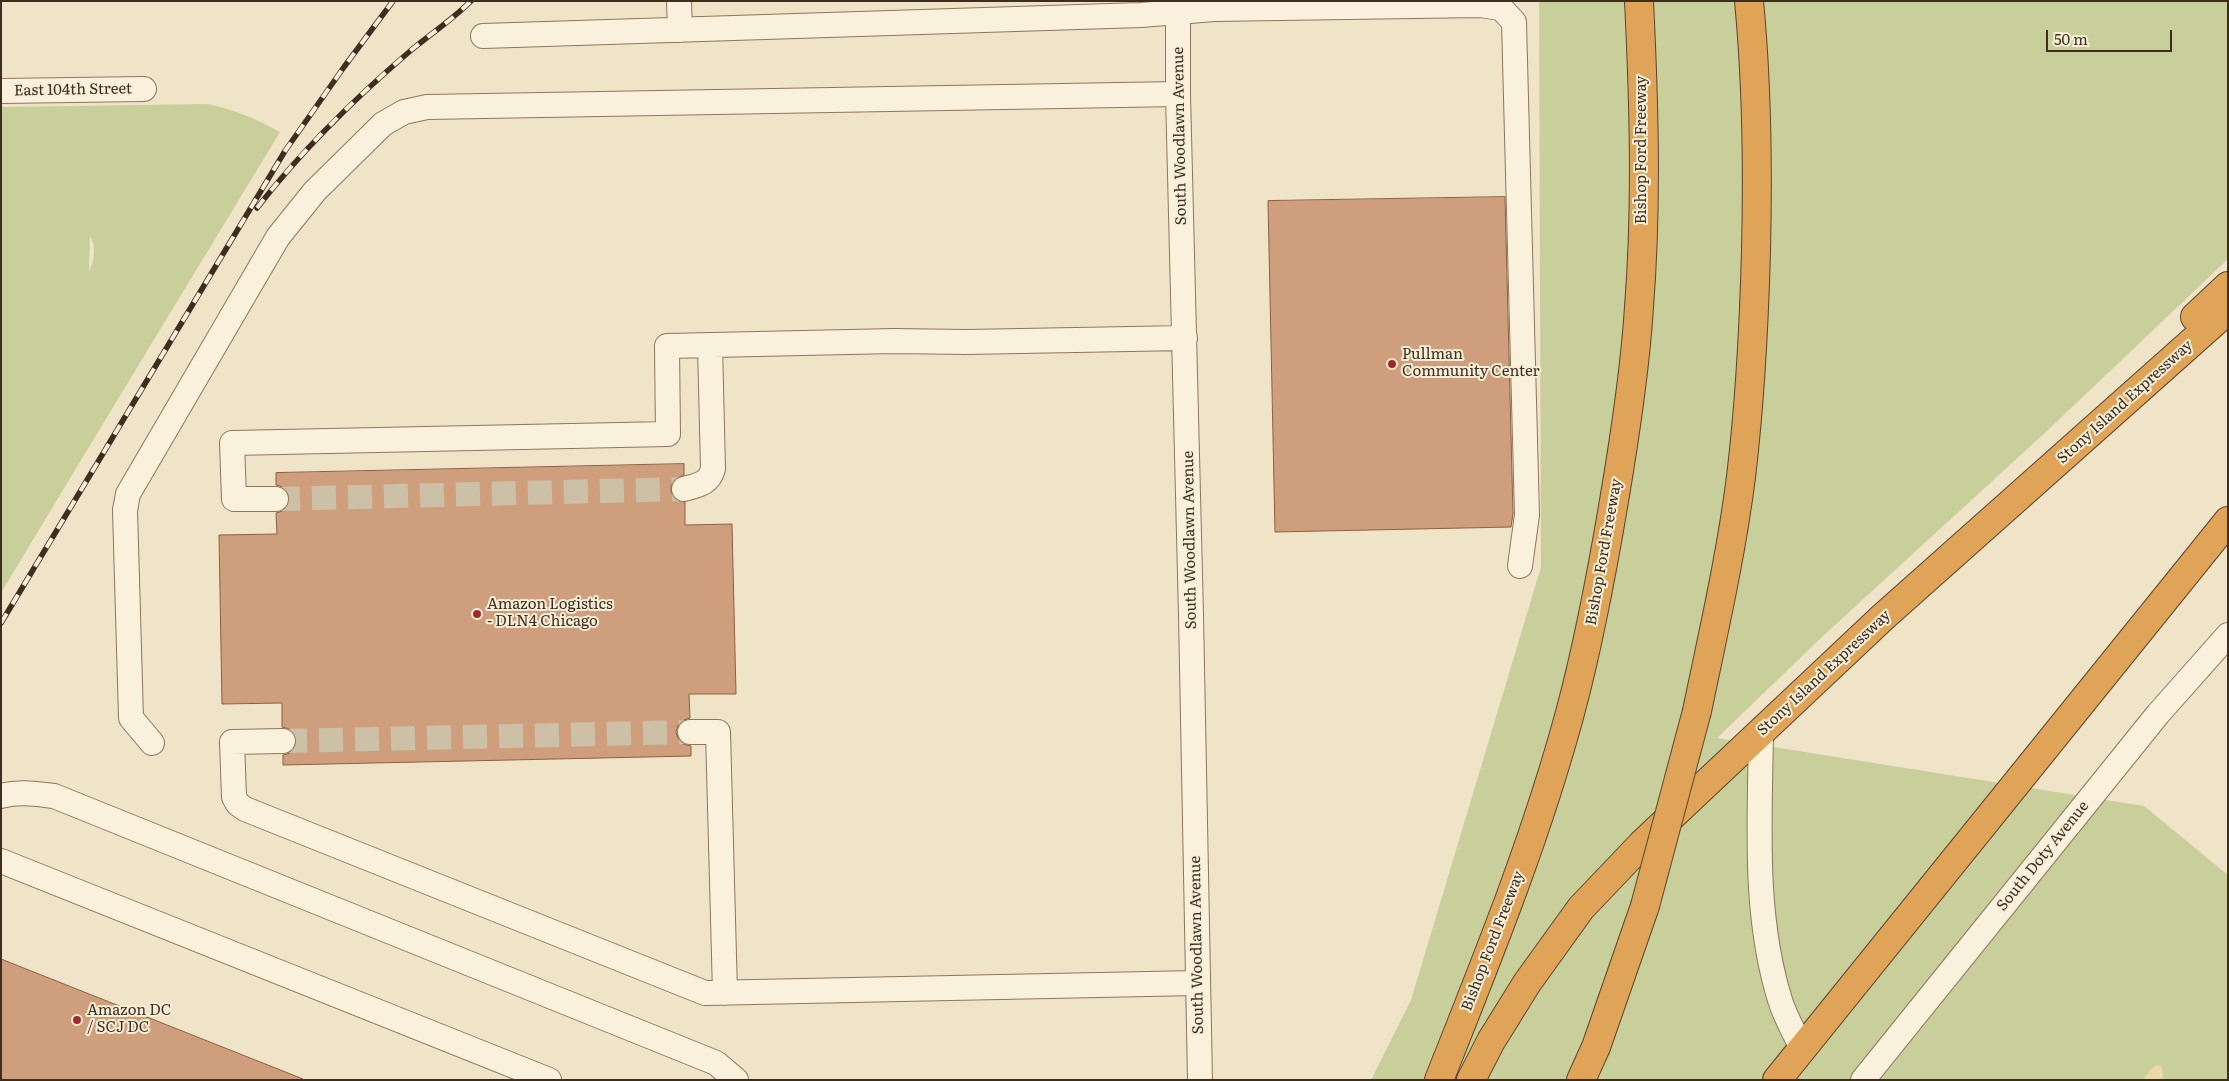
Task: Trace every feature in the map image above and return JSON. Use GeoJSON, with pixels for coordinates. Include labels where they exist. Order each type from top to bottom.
{"type":"FeatureCollection","features":[{"type":"Feature","properties":{"kind":"highway","name":"Bishop Ford Freeway"},"geometry":{"type":"LineString","coordinates":[[1439,1080],[1529,850],[1570,713],[1597,602],[1628,419],[1639,308],[1643,209],[1644,94],[1639,1]]}},
{"type":"Feature","properties":{"kind":"highway"},"geometry":{"type":"LineString","coordinates":[[1581,1080],[1596,1047],[1645,906],[1697,711],[1720,602],[1741,478],[1754,336],[1758,163],[1754,44],[1749,1]]}},
{"type":"Feature","properties":{"kind":"highway"},"geometry":{"type":"LineString","coordinates":[[2132,395],[2177,333],[2228,286]]}},
{"type":"Feature","properties":{"kind":"highway","name":"Stony Island Expressway"},"geometry":{"type":"LineString","coordinates":[[1471,1080],[1491,1041],[1527,983],[1581,908],[1642,844],[1883,617],[2228,310]]}},
{"type":"Feature","properties":{"kind":"highway"},"geometry":{"type":"LineString","coordinates":[[1777,1080],[2228,521]]}},
{"type":"Feature","properties":{"kind":"street"},"geometry":{"type":"LineString","coordinates":[[679,1],[680,30]]}},
{"type":"Feature","properties":{"kind":"street"},"geometry":{"type":"LineString","coordinates":[[483,36],[680,30],[1178,7],[1214,9],[1480,5],[1501,8],[1514,22],[1527,515],[1520,566]]}},
{"type":"Feature","properties":{"kind":"street","name":"South Woodlawn Avenue"},"geometry":{"type":"LineString","coordinates":[[1178,7],[1178,94],[1185,338],[1200,1080]]}},
{"type":"Feature","properties":{"kind":"street","name":"East 104th Street"},"geometry":{"type":"LineString","coordinates":[[1,92],[144,89]]}},
{"type":"Feature","properties":{"kind":"street"},"geometry":{"type":"LineString","coordinates":[[152,743],[131,718],[125,510],[128,494],[278,236],[315,191],[383,124],[404,112],[427,107],[1178,94]]}},
{"type":"Feature","properties":{"kind":"street"},"geometry":{"type":"LineString","coordinates":[[276,499],[234,499],[232,444],[668,434],[667,346],[1185,338]]}},
{"type":"Feature","properties":{"kind":"street"},"geometry":{"type":"LineString","coordinates":[[684,490],[703,484],[711,477],[713,469],[710,345]]}},
{"type":"Feature","properties":{"kind":"street","name":"South Doty Avenue"},"geometry":{"type":"LineString","coordinates":[[1863,1080],[2158,714],[2228,635]]}},
{"type":"Feature","properties":{"kind":"street"},"geometry":{"type":"LineString","coordinates":[[1761,731],[1759,861],[1767,945],[1780,1002],[1802,1049]]}},
{"type":"Feature","properties":{"kind":"street"},"geometry":{"type":"LineString","coordinates":[[690,732],[718,732],[725,994]]}},
{"type":"Feature","properties":{"kind":"street"},"geometry":{"type":"LineString","coordinates":[[283,741],[232,742],[234,797],[238,804],[245,809],[691,990],[705,994],[1197,983]]}},
{"type":"Feature","properties":{"kind":"street"},"geometry":{"type":"LineString","coordinates":[[1,796],[36,794],[54,796],[716,1063],[736,1080]]}},
{"type":"Feature","properties":{"kind":"street"},"geometry":{"type":"LineString","coordinates":[[1,861],[550,1080]]}},
{"type":"Feature","properties":{"kind":"green space"},"geometry":{"type":"Polygon","coordinates":[[[1539,1],[2228,1],[2228,259],[2048,430],[1822,637],[1717,738],[2144,806],[2228,875],[2228,1080],[1371,1080],[1411,1000],[1541,567],[1539,1]]]}},
{"type":"Feature","properties":{"kind":"green space"},"geometry":{"type":"Polygon","coordinates":[[[207,104],[245,115],[280,132],[1,593],[1,107],[207,104]],[[90,236],[89,272],[94,254],[90,236]]]}},
{"type":"Feature","properties":{"kind":"sand"},"geometry":{"type":"Polygon","coordinates":[[[2158,1065],[2161,1066],[2163,1072],[2162,1080],[2142,1080],[2152,1068],[2158,1065]]]}},
{"type":"Feature","properties":{"kind":"building","name":"Pullman Community Center"},"geometry":{"type":"Polygon","coordinates":[[[1505,197],[1513,514],[1511,527],[1275,532],[1268,201],[1505,197]]]}},
{"type":"Feature","properties":{"kind":"building","name":"Amazon Logistics - DLN4 Chicago"},"geometry":{"type":"Polygon","coordinates":[[[684,464],[684,475],[674,480],[671,492],[675,499],[685,502],[685,525],[732,524],[736,694],[689,694],[690,718],[678,725],[676,732],[683,744],[691,746],[691,756],[283,765],[283,755],[290,753],[295,748],[297,740],[295,734],[290,729],[282,727],[282,703],[222,704],[219,535],[277,534],[276,513],[288,506],[290,499],[283,487],[276,485],[276,473],[684,464]]]}},
{"type":"Feature","properties":{"kind":"building","name":"Amazon DC / SCJ DC"},"geometry":{"type":"Polygon","coordinates":[[[1,959],[303,1079],[303,1080],[1,1080],[1,959]]]}},
{"type":"Feature","properties":{"kind":"tunnel"},"geometry":{"type":"LineString","coordinates":[[276,499],[684,489]]}},
{"type":"Feature","properties":{"kind":"tunnel"},"geometry":{"type":"LineString","coordinates":[[283,741],[690,732]]}},
{"type":"Feature","properties":{"kind":"railway"},"geometry":{"type":"LineString","coordinates":[[1,623],[285,151],[393,1]]}},
{"type":"Feature","properties":{"kind":"railway"},"geometry":{"type":"LineString","coordinates":[[257,208],[310,146],[348,107],[409,52],[471,1]]}},
{"type":"Feature","properties":{"kind":"place","name":"Pullman Community Center"},"geometry":{"type":"Point","coordinates":[1392,364]}},
{"type":"Feature","properties":{"kind":"place","name":"Amazon Logistics - DLN4 Chicago"},"geometry":{"type":"Point","coordinates":[477,614]}},
{"type":"Feature","properties":{"kind":"place","name":"Amazon DC / SCJ DC"},"geometry":{"type":"Point","coordinates":[77,1020]}}]}
